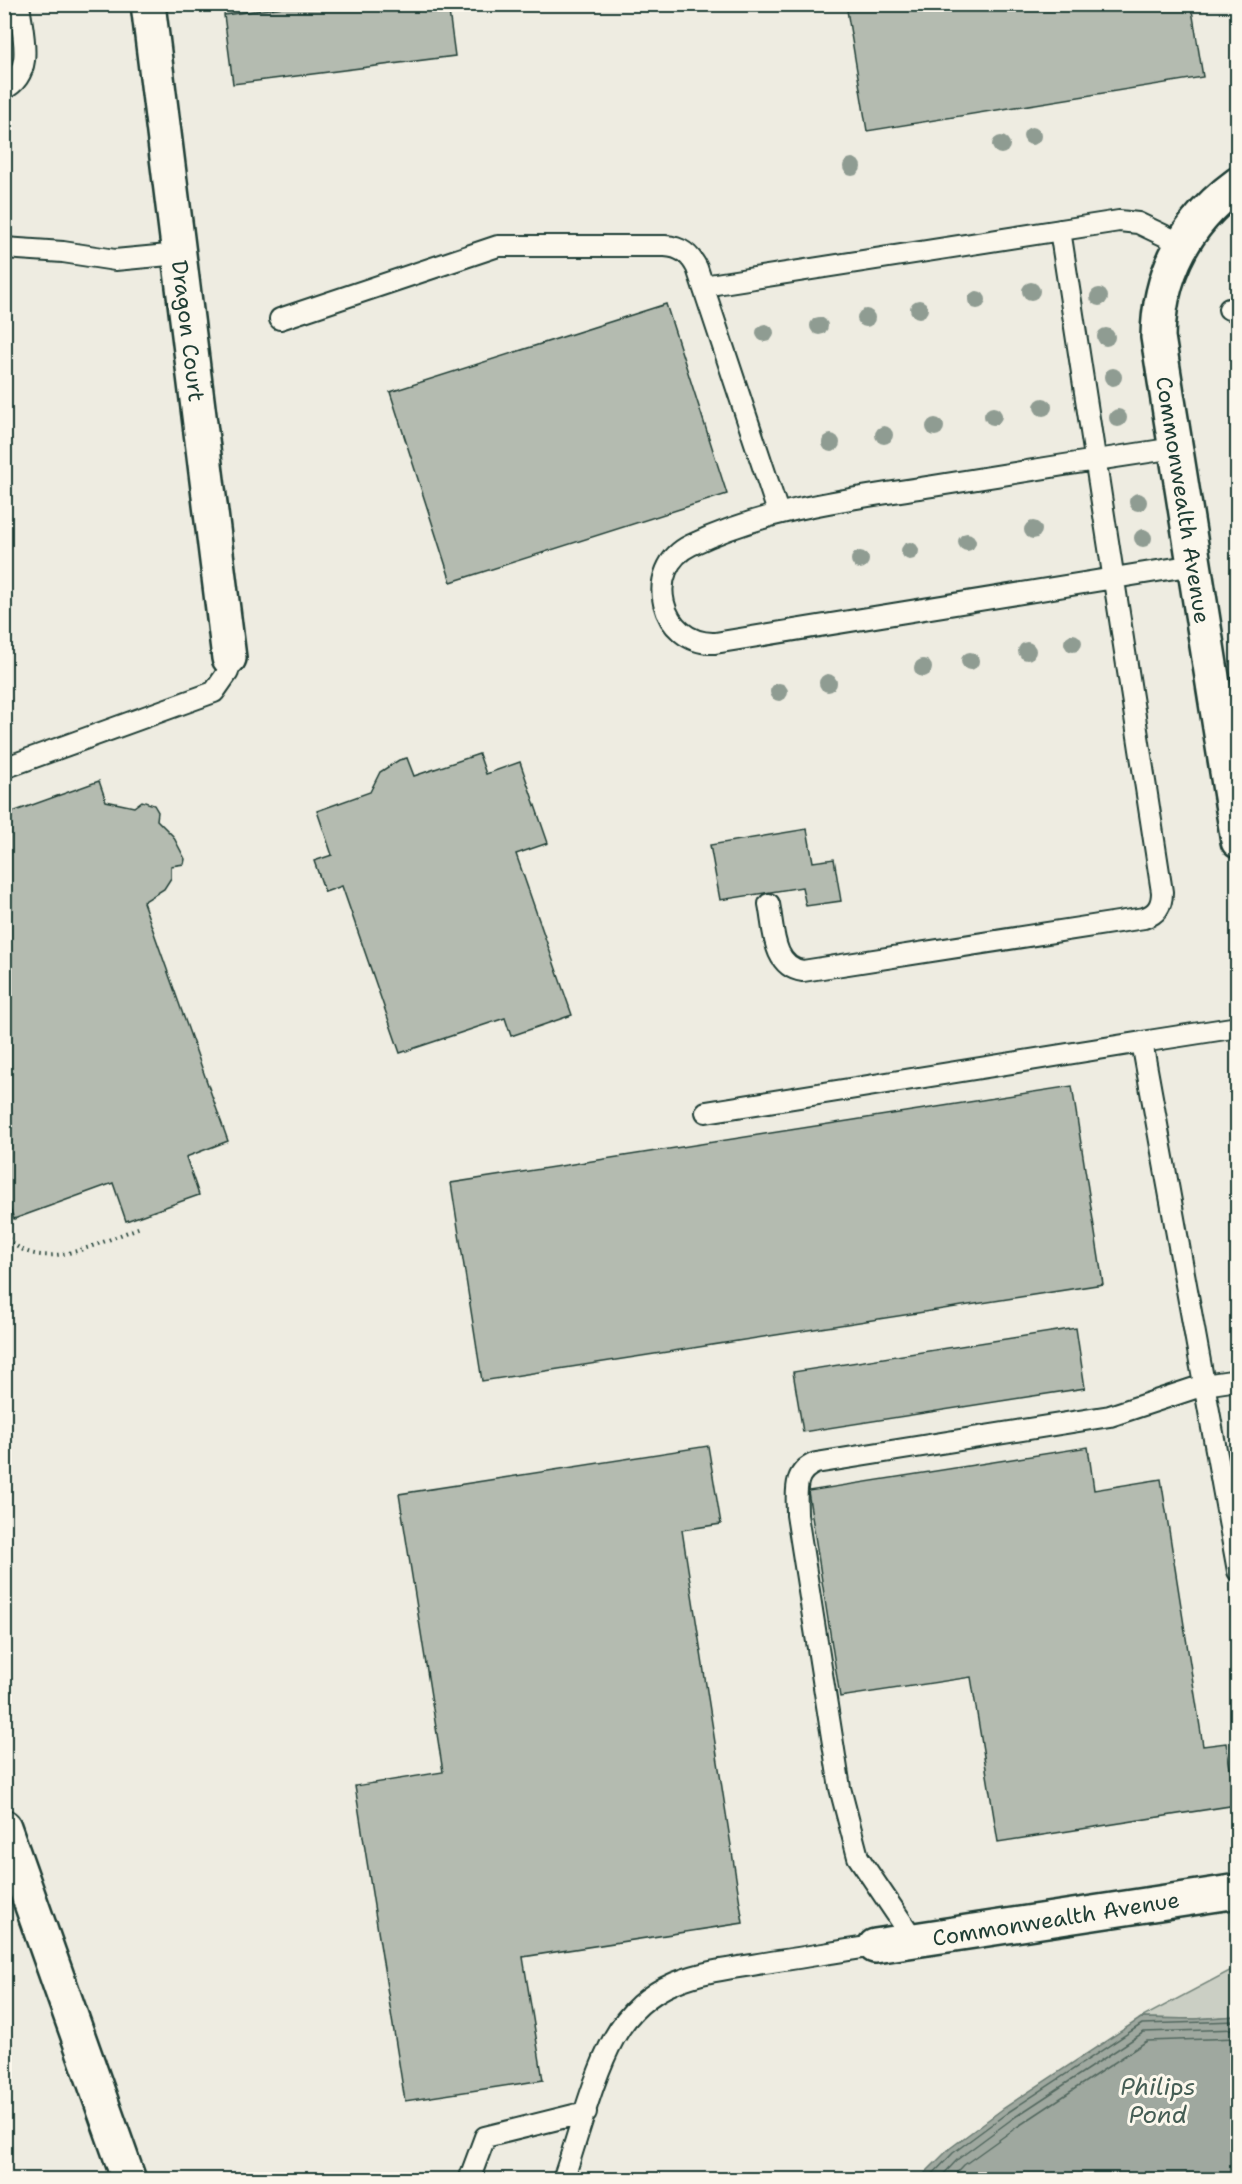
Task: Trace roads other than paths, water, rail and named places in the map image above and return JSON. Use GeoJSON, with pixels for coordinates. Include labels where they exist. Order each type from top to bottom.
{"type":"FeatureCollection","features":[{"type":"Feature","properties":{"kind":"main road","name":"Dragon Court"},"geometry":{"type":"LineString","coordinates":[[148,4],[229,658]]}},
{"type":"Feature","properties":{"kind":"main road","name":"Commonwealth Avenue"},"geometry":{"type":"LineString","coordinates":[[1238,184],[1209,207],[1182,243],[1164,284],[1159,320],[1160,356],[1238,841]]}},
{"type":"Feature","properties":{"kind":"main road"},"geometry":{"type":"LineString","coordinates":[[4,1827],[129,2180]]}},
{"type":"Feature","properties":{"kind":"main road","name":"Commonwealth Avenue"},"geometry":{"type":"LineString","coordinates":[[875,1946],[1238,1891]]}},
{"type":"Feature","properties":{"kind":"lane"},"geometry":{"type":"LineString","coordinates":[[4,89],[17,80],[24,62],[19,4]]}},
{"type":"Feature","properties":{"kind":"lane"},"geometry":{"type":"LineString","coordinates":[[703,286],[1124,221],[1138,223],[1182,243]]}},
{"type":"Feature","properties":{"kind":"lane"},"geometry":{"type":"LineString","coordinates":[[769,904],[781,959],[788,966],[803,971],[1144,918],[1155,912],[1161,905],[1162,892],[1060,230]]}},
{"type":"Feature","properties":{"kind":"lane"},"geometry":{"type":"LineString","coordinates":[[280,319],[498,246],[673,246],[690,256],[703,286],[778,512]]}},
{"type":"Feature","properties":{"kind":"lane"},"geometry":{"type":"LineString","coordinates":[[4,248],[63,252],[115,260],[178,254]]}},
{"type":"Feature","properties":{"kind":"lane"},"geometry":{"type":"LineString","coordinates":[[1175,448],[778,512],[692,544],[674,557],[664,576],[662,597],[668,617],[683,633],[697,640],[715,643],[1194,565]]}},
{"type":"Feature","properties":{"kind":"lane"},"geometry":{"type":"LineString","coordinates":[[4,768],[214,692],[228,672],[229,658]]}},
{"type":"Feature","properties":{"kind":"lane"},"geometry":{"type":"LineString","coordinates":[[706,1112],[1238,1027]]}},
{"type":"Feature","properties":{"kind":"lane"},"geometry":{"type":"LineString","coordinates":[[1142,1042],[1238,1571]]}},
{"type":"Feature","properties":{"kind":"lane"},"geometry":{"type":"LineString","coordinates":[[914,1940],[858,1857],[843,1799],[797,1515],[798,1476],[804,1468],[816,1463],[1110,1416],[1204,1385],[1238,1380]]}},
{"type":"Feature","properties":{"kind":"lane"},"geometry":{"type":"LineString","coordinates":[[563,2180],[607,2052],[622,2026],[642,2003],[667,1986],[711,1971],[875,1946]]}},
{"type":"Feature","properties":{"kind":"lane"},"geometry":{"type":"LineString","coordinates":[[469,2180],[484,2137],[586,2112]]}},
{"type":"Feature","properties":{"kind":"water","name":"Philips Pond"},"geometry":{"type":"Polygon","coordinates":[[[1237,2016],[1237,2179],[919,2179],[949,2149],[1004,2108],[1141,2018],[1195,2019],[1237,2016]]]}}]}
